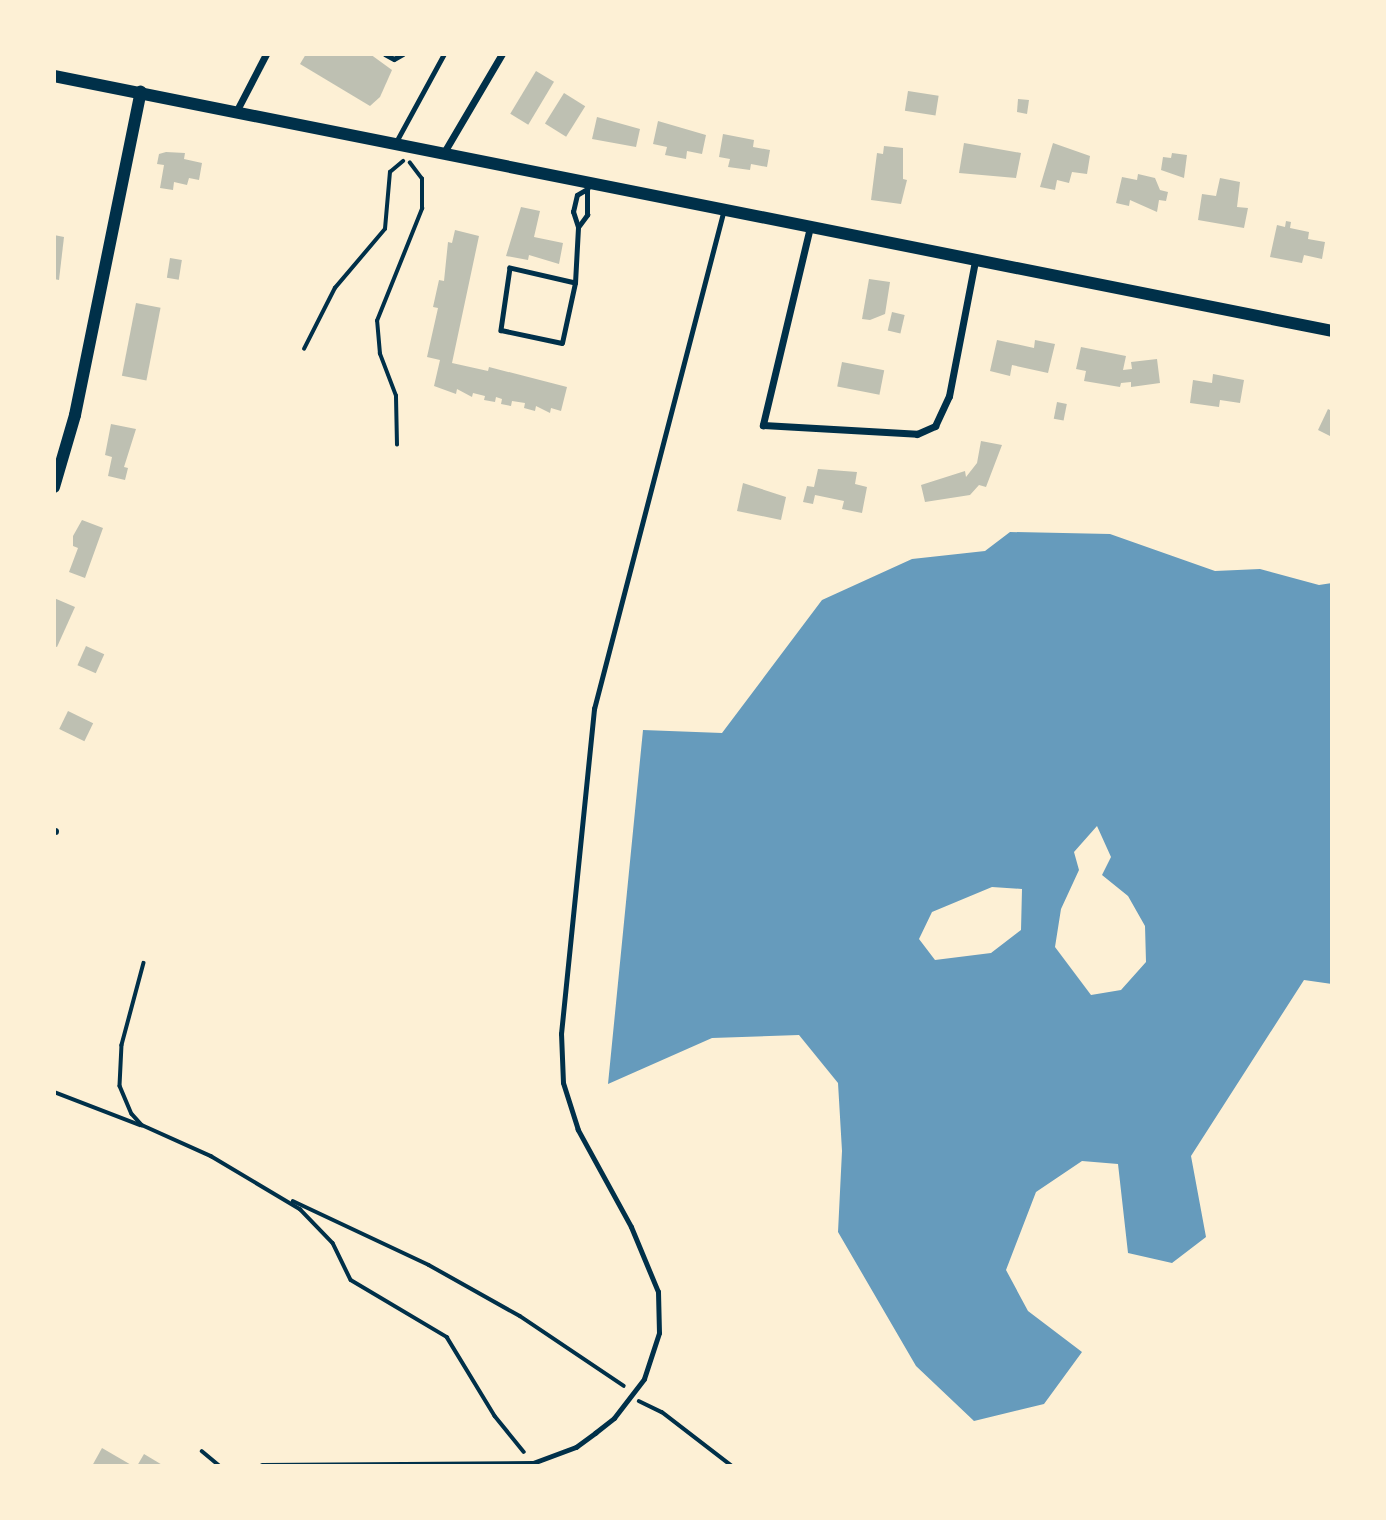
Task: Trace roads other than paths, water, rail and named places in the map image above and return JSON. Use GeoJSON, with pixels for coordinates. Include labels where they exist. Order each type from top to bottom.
{"type":"FeatureCollection","features":[{"type":"Feature","properties":{"kind":"main road"},"geometry":{"type":"LineString","coordinates":[[54,76],[237,110],[588,185],[1332,331]]}},
{"type":"Feature","properties":{"kind":"main road"},"geometry":{"type":"LineString","coordinates":[[54,487],[75,415],[141,92]]}},
{"type":"Feature","properties":{"kind":"street"},"geometry":{"type":"LineString","coordinates":[[237,110],[266,54]]}},
{"type":"Feature","properties":{"kind":"street"},"geometry":{"type":"LineString","coordinates":[[443,154],[502,54]]}},
{"type":"Feature","properties":{"kind":"street"},"geometry":{"type":"LineString","coordinates":[[810,227],[763,425],[917,435],[935,426],[949,396],[975,261]]}},
{"type":"Feature","properties":{"kind":"lane"},"geometry":{"type":"LineString","coordinates":[[385,54],[394,59],[403,54]]}},
{"type":"Feature","properties":{"kind":"lane"},"geometry":{"type":"LineString","coordinates":[[395,143],[444,54]]}},
{"type":"Feature","properties":{"kind":"lane"},"geometry":{"type":"LineString","coordinates":[[578,227],[587,215],[591,199],[588,185]]}},
{"type":"Feature","properties":{"kind":"lane"},"geometry":{"type":"LineString","coordinates":[[575,283],[510,268],[501,330],[562,343],[575,283],[578,227],[575,204],[578,195],[588,185]]}},
{"type":"Feature","properties":{"kind":"lane"},"geometry":{"type":"LineString","coordinates":[[262,1465],[533,1463],[576,1447],[632,1397],[644,1379],[659,1333],[658,1292],[631,1227],[578,1130],[563,1083],[561,1034],[594,709],[723,212]]}},
{"type":"Feature","properties":{"kind":"water"},"geometry":{"type":"Polygon","coordinates":[[[1010,532],[1110,534],[1215,571],[1260,569],[1319,585],[1332,583],[1332,984],[1304,980],[1191,1156],[1206,1237],[1172,1263],[1128,1253],[1118,1164],[1082,1161],[1036,1192],[1006,1270],[1028,1311],[1082,1352],[1044,1404],[974,1421],[916,1366],[838,1232],[842,1151],[838,1083],[799,1035],[712,1038],[608,1084],[643,730],[722,733],[822,600],[912,559],[985,551],[1010,532]],[[1097,826],[1074,852],[1079,870],[1061,909],[1055,947],[1091,995],[1121,990],[1146,962],[1145,926],[1128,896],[1102,875],[1111,857],[1097,826]],[[992,887],[932,912],[919,939],[935,960],[991,953],[1021,930],[1022,889],[992,887]]]}}]}
